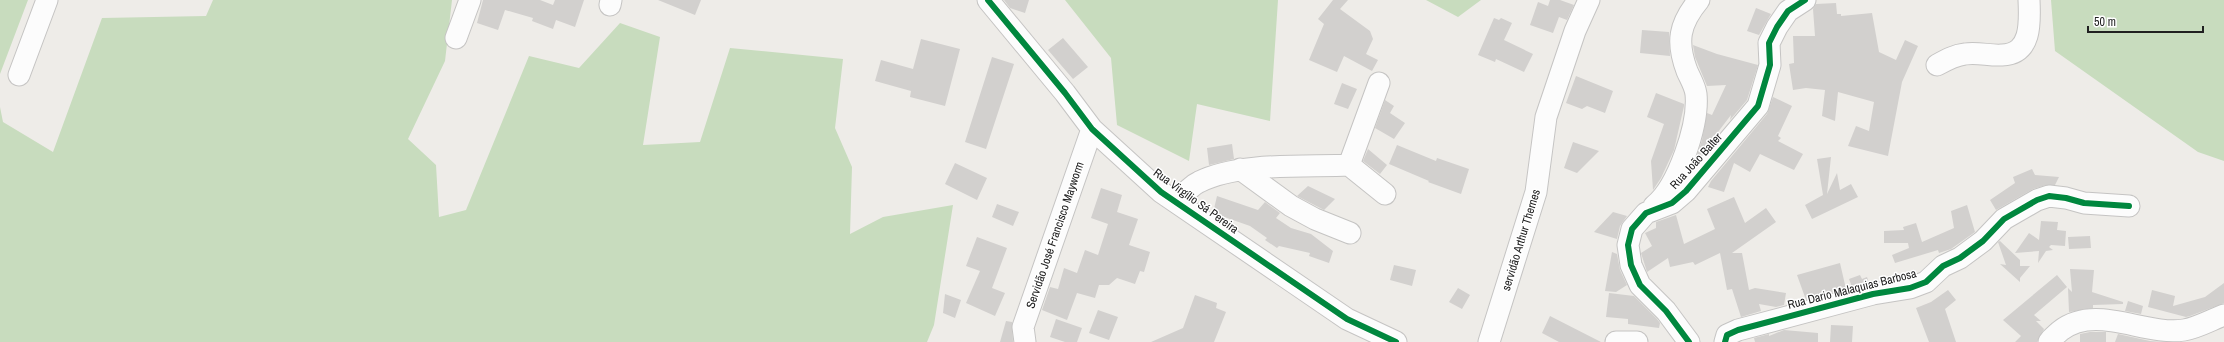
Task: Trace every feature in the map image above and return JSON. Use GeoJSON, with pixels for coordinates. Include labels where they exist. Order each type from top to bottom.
{"type":"FeatureCollection","features":[{"type":"Feature","properties":{"kind":"street"},"geometry":{"type":"LineString","coordinates":[[19,75],[47,0]]}},
{"type":"Feature","properties":{"kind":"street"},"geometry":{"type":"LineString","coordinates":[[456,38],[470,0]]}},
{"type":"Feature","properties":{"kind":"street","name":"Rua Virgílio Sá Pereira"},"geometry":{"type":"LineString","coordinates":[[988,0],[1065,93],[1092,129],[1161,192],[1341,315],[1396,342]]}},
{"type":"Feature","properties":{"kind":"street","name":"servidão Arthur Thernes"},"geometry":{"type":"LineString","coordinates":[[1489,342],[1536,192],[1546,117],[1575,31],[1589,0]]}},
{"type":"Feature","properties":{"kind":"street"},"geometry":{"type":"LineString","coordinates":[[1646,213],[1663,199],[1676,174],[1690,137],[1695,116],[1696,92],[1686,69],[1680,37],[1688,14],[1699,0]]}},
{"type":"Feature","properties":{"kind":"street","name":"Rua João Balter"},"geometry":{"type":"LineString","coordinates":[[1688,342],[1666,311],[1640,285],[1631,265],[1628,245],[1632,229],[1646,213],[1672,203],[1686,191],[1758,106],[1770,65],[1769,43],[1777,26],[1788,11],[1805,0]]}},
{"type":"Feature","properties":{"kind":"street"},"geometry":{"type":"LineString","coordinates":[[1937,65],[1954,56],[1966,54],[2002,55],[2015,53],[2028,36],[2029,0]]}},
{"type":"Feature","properties":{"kind":"street"},"geometry":{"type":"LineString","coordinates":[[1349,165],[1379,83]]}},
{"type":"Feature","properties":{"kind":"street","name":"Servidão José Francisco Mayworm"},"geometry":{"type":"LineString","coordinates":[[1025,342],[1023,327],[1092,129]]}},
{"type":"Feature","properties":{"kind":"street"},"geometry":{"type":"LineString","coordinates":[[1177,203],[1189,188],[1199,182],[1240,169],[1349,165],[1385,194]]}},
{"type":"Feature","properties":{"kind":"street"},"geometry":{"type":"LineString","coordinates":[[1240,169],[1291,206],[1315,219],[1350,233]]}},
{"type":"Feature","properties":{"kind":"street","name":"Rua Dario Malaquias Barbosa"},"geometry":{"type":"LineString","coordinates":[[1725,342],[1727,336],[1738,330],[1867,296],[1910,288],[1926,282],[1943,266],[1960,258],[1983,241],[2004,219],[2037,200],[2049,196],[2066,198],[2084,203],[2129,206]]}},
{"type":"Feature","properties":{"kind":"street"},"geometry":{"type":"LineString","coordinates":[[2050,342],[2066,327],[2092,320],[2124,323],[2166,331],[2184,330],[2224,315]]}},
{"type":"Feature","properties":{"kind":"street"},"geometry":{"type":"LineString","coordinates":[[1616,342],[1637,342]]}},
{"type":"Feature","properties":{"kind":"green space"},"geometry":{"type":"Polygon","coordinates":[[[0,0],[28,0],[0,74],[0,0]]]}},
{"type":"Feature","properties":{"kind":"green space"},"geometry":{"type":"Polygon","coordinates":[[[213,0],[452,0],[445,61],[408,139],[436,165],[439,217],[466,210],[529,56],[579,68],[620,23],[660,37],[643,145],[700,142],[730,48],[843,59],[835,128],[852,167],[850,234],[883,217],[953,205],[934,325],[927,342],[0,342],[0,107],[3,122],[53,152],[102,18],[206,16],[213,0]]]}},
{"type":"Feature","properties":{"kind":"green space"},"geometry":{"type":"Polygon","coordinates":[[[1065,0],[1278,0],[1270,121],[1197,104],[1189,161],[1117,125],[1111,58],[1065,0]]]}},
{"type":"Feature","properties":{"kind":"green space"},"geometry":{"type":"Polygon","coordinates":[[[1426,0],[1481,0],[1458,17],[1426,0]]]}},
{"type":"Feature","properties":{"kind":"green space"},"geometry":{"type":"Polygon","coordinates":[[[2051,0],[2224,0],[2224,161],[2198,152],[2055,51],[2051,0]]]}},
{"type":"Feature","properties":{"kind":"building"},"geometry":{"type":"Polygon","coordinates":[[[483,0],[540,0],[553,5],[555,0],[584,0],[575,27],[556,20],[553,29],[532,21],[533,18],[505,10],[498,30],[477,23],[483,0]]]}},
{"type":"Feature","properties":{"kind":"building"},"geometry":{"type":"Polygon","coordinates":[[[658,0],[701,0],[695,15],[658,0]]]}},
{"type":"Feature","properties":{"kind":"building"},"geometry":{"type":"Polygon","coordinates":[[[1004,0],[1029,0],[1025,13],[1010,8],[1004,0]]]}},
{"type":"Feature","properties":{"kind":"building"},"geometry":{"type":"Polygon","coordinates":[[[1333,0],[1348,0],[1340,9],[1370,31],[1373,39],[1366,54],[1378,60],[1372,71],[1344,56],[1337,72],[1309,60],[1324,24],[1318,19],[1333,0]]]}},
{"type":"Feature","properties":{"kind":"building"},"geometry":{"type":"Polygon","coordinates":[[[1550,0],[1560,0],[1574,5],[1567,20],[1559,17],[1553,33],[1530,25],[1538,2],[1548,6],[1550,0]]]}},
{"type":"Feature","properties":{"kind":"building"},"geometry":{"type":"Polygon","coordinates":[[[1836,3],[1837,14],[1841,14],[1841,16],[1872,13],[1879,52],[1896,60],[1905,40],[1918,46],[1902,82],[1888,156],[1848,146],[1856,126],[1869,131],[1874,102],[1838,92],[1835,121],[1822,116],[1825,90],[1806,88],[1793,90],[1789,64],[1794,63],[1793,36],[1815,36],[1813,9],[1816,4],[1836,3]]]}},
{"type":"Feature","properties":{"kind":"building"},"geometry":{"type":"Polygon","coordinates":[[[1756,8],[1771,14],[1759,35],[1747,31],[1756,8]]]}},
{"type":"Feature","properties":{"kind":"building"},"geometry":{"type":"Polygon","coordinates":[[[1494,18],[1499,20],[1501,18],[1512,23],[1504,40],[1533,54],[1524,72],[1496,59],[1495,62],[1478,55],[1494,18]]]}},
{"type":"Feature","properties":{"kind":"building"},"geometry":{"type":"Polygon","coordinates":[[[1642,30],[1669,32],[1670,56],[1640,53],[1642,30]]]}},
{"type":"Feature","properties":{"kind":"building"},"geometry":{"type":"Polygon","coordinates":[[[1063,38],[1088,67],[1073,79],[1048,50],[1063,38]]]}},
{"type":"Feature","properties":{"kind":"building"},"geometry":{"type":"Polygon","coordinates":[[[921,39],[960,49],[945,106],[910,97],[911,91],[875,81],[881,60],[913,69],[921,39]]]}},
{"type":"Feature","properties":{"kind":"building"},"geometry":{"type":"Polygon","coordinates":[[[1693,45],[1717,54],[1758,65],[1747,100],[1730,120],[1731,115],[1695,162],[1702,140],[1707,113],[1712,115],[1726,85],[1707,86],[1695,57],[1693,45]]]}},
{"type":"Feature","properties":{"kind":"building"},"geometry":{"type":"Polygon","coordinates":[[[992,57],[1014,64],[986,149],[965,142],[992,57]]]}},
{"type":"Feature","properties":{"kind":"building"},"geometry":{"type":"Polygon","coordinates":[[[1576,76],[1613,91],[1605,113],[1587,106],[1582,109],[1566,103],[1576,76]]]}},
{"type":"Feature","properties":{"kind":"building"},"geometry":{"type":"Polygon","coordinates":[[[1342,83],[1357,89],[1348,109],[1334,104],[1342,83]]]}},
{"type":"Feature","properties":{"kind":"building"},"geometry":{"type":"Polygon","coordinates":[[[1656,93],[1684,104],[1684,106],[1674,150],[1661,178],[1653,190],[1651,161],[1664,124],[1647,117],[1656,93]]]}},
{"type":"Feature","properties":{"kind":"building"},"geometry":{"type":"Polygon","coordinates":[[[1773,97],[1792,106],[1778,136],[1781,138],[1778,141],[1803,154],[1794,170],[1760,154],[1750,172],[1734,163],[1724,192],[1708,187],[1711,181],[1767,114],[1773,97]]]}},
{"type":"Feature","properties":{"kind":"building"},"geometry":{"type":"Polygon","coordinates":[[[1385,100],[1394,106],[1390,113],[1405,123],[1394,139],[1375,128],[1385,100]]]}},
{"type":"Feature","properties":{"kind":"building"},"geometry":{"type":"Polygon","coordinates":[[[1573,142],[1599,151],[1577,173],[1564,168],[1573,142]]]}},
{"type":"Feature","properties":{"kind":"building"},"geometry":{"type":"Polygon","coordinates":[[[1232,144],[1234,159],[1209,165],[1207,148],[1232,144]]]}},
{"type":"Feature","properties":{"kind":"building"},"geometry":{"type":"Polygon","coordinates":[[[1397,145],[1436,161],[1437,158],[1469,169],[1461,194],[1428,182],[1429,181],[1389,164],[1397,145]]]}},
{"type":"Feature","properties":{"kind":"building"},"geometry":{"type":"Polygon","coordinates":[[[1368,149],[1387,165],[1380,174],[1363,161],[1368,149]]]}},
{"type":"Feature","properties":{"kind":"building"},"geometry":{"type":"Polygon","coordinates":[[[1831,157],[1827,194],[1837,173],[1840,190],[1851,184],[1858,197],[1812,219],[1805,205],[1823,195],[1817,159],[1831,157]]]}},
{"type":"Feature","properties":{"kind":"building"},"geometry":{"type":"Polygon","coordinates":[[[955,163],[987,178],[977,200],[945,184],[955,163]]]}},
{"type":"Feature","properties":{"kind":"building"},"geometry":{"type":"Polygon","coordinates":[[[2032,169],[2035,175],[2059,177],[2055,185],[2046,185],[2033,189],[1996,210],[1990,200],[2015,183],[2013,177],[2032,169]]]}},
{"type":"Feature","properties":{"kind":"building"},"geometry":{"type":"Polygon","coordinates":[[[1308,186],[1335,199],[1324,210],[1297,196],[1308,186]]]}},
{"type":"Feature","properties":{"kind":"building"},"geometry":{"type":"Polygon","coordinates":[[[1101,188],[1122,195],[1117,212],[1138,219],[1129,245],[1150,252],[1144,272],[1140,271],[1135,284],[1117,278],[1109,285],[1099,285],[1095,298],[1077,293],[1067,320],[1042,310],[1050,287],[1058,289],[1064,268],[1077,273],[1085,250],[1098,255],[1108,224],[1091,218],[1101,188]]]}},
{"type":"Feature","properties":{"kind":"building"},"geometry":{"type":"Polygon","coordinates":[[[1217,196],[1258,210],[1265,202],[1280,213],[1276,218],[1291,228],[1311,234],[1333,251],[1329,263],[1309,256],[1310,253],[1279,246],[1277,248],[1265,240],[1267,238],[1250,226],[1213,213],[1217,196]]]}},
{"type":"Feature","properties":{"kind":"building"},"geometry":{"type":"Polygon","coordinates":[[[1734,197],[1745,223],[1766,208],[1776,222],[1732,253],[1742,253],[1749,290],[1755,288],[1786,293],[1784,305],[1776,307],[1759,304],[1761,311],[1741,317],[1732,289],[1727,290],[1720,253],[1695,265],[1693,262],[1670,267],[1668,258],[1647,272],[1641,253],[1652,246],[1645,233],[1656,228],[1656,222],[1676,215],[1684,244],[1715,229],[1707,209],[1734,197]]]}},
{"type":"Feature","properties":{"kind":"building"},"geometry":{"type":"Polygon","coordinates":[[[997,204],[1019,212],[1013,226],[992,217],[997,204]]]}},
{"type":"Feature","properties":{"kind":"building"},"geometry":{"type":"Polygon","coordinates":[[[1967,205],[1975,232],[1951,249],[1939,253],[1938,250],[1895,263],[1892,255],[1909,248],[1908,243],[1884,243],[1884,231],[1904,230],[1903,227],[1916,223],[1922,242],[1954,228],[1951,211],[1967,205]]]}},
{"type":"Feature","properties":{"kind":"building"},"geometry":{"type":"Polygon","coordinates":[[[1613,212],[1627,216],[1620,226],[1617,239],[1594,232],[1613,212]]]}},
{"type":"Feature","properties":{"kind":"building"},"geometry":{"type":"Polygon","coordinates":[[[2041,221],[2058,222],[2057,230],[2066,231],[2065,246],[2051,245],[2049,247],[2053,250],[2046,251],[2038,263],[2039,251],[2015,253],[2029,233],[2039,240],[2041,221]]]}},
{"type":"Feature","properties":{"kind":"building"},"geometry":{"type":"Polygon","coordinates":[[[2090,236],[2091,248],[2069,249],[2068,237],[2090,236]]]}},
{"type":"Feature","properties":{"kind":"building"},"geometry":{"type":"Polygon","coordinates":[[[977,237],[1007,248],[992,288],[1005,293],[995,316],[966,303],[980,271],[966,266],[977,237]]]}},
{"type":"Feature","properties":{"kind":"building"},"geometry":{"type":"Polygon","coordinates":[[[2000,241],[2020,260],[2020,266],[2030,266],[2020,278],[2020,282],[2000,264],[2006,265],[1998,242],[2000,241]]]}},
{"type":"Feature","properties":{"kind":"building"},"geometry":{"type":"Polygon","coordinates":[[[1612,252],[1617,254],[1620,270],[1627,285],[1616,292],[1605,291],[1612,252]]]}},
{"type":"Feature","properties":{"kind":"building"},"geometry":{"type":"Polygon","coordinates":[[[1840,263],[1846,289],[1806,300],[1797,275],[1840,263]]]}},
{"type":"Feature","properties":{"kind":"building"},"geometry":{"type":"Polygon","coordinates":[[[1394,265],[1416,270],[1412,286],[1390,280],[1394,265]]]}},
{"type":"Feature","properties":{"kind":"building"},"geometry":{"type":"Polygon","coordinates":[[[2070,269],[2094,270],[2092,292],[2123,302],[2123,304],[2093,305],[2093,308],[2069,312],[2068,288],[2072,292],[2070,269]]]}},
{"type":"Feature","properties":{"kind":"building"},"geometry":{"type":"Polygon","coordinates":[[[1860,275],[1862,279],[1867,277],[1869,283],[1852,287],[1849,279],[1860,275]]]}},
{"type":"Feature","properties":{"kind":"building"},"geometry":{"type":"Polygon","coordinates":[[[2057,275],[2067,287],[2034,315],[2041,321],[2036,321],[2044,329],[2037,342],[2015,342],[2021,336],[2003,320],[2057,275]]]}},
{"type":"Feature","properties":{"kind":"building"},"geometry":{"type":"Polygon","coordinates":[[[2224,283],[2224,303],[2190,316],[2186,317],[2148,307],[2152,290],[2175,296],[2173,306],[2205,297],[2224,283]]]}},
{"type":"Feature","properties":{"kind":"building"},"geometry":{"type":"Polygon","coordinates":[[[1458,288],[1470,295],[1462,309],[1449,302],[1458,288]]]}},
{"type":"Feature","properties":{"kind":"building"},"geometry":{"type":"Polygon","coordinates":[[[1948,290],[1956,300],[1945,309],[1956,342],[1929,342],[1916,308],[1931,302],[1948,290]]]}},
{"type":"Feature","properties":{"kind":"building"},"geometry":{"type":"Polygon","coordinates":[[[1609,293],[1634,296],[1657,319],[1660,323],[1659,328],[1628,324],[1628,319],[1606,317],[1609,293]]]}},
{"type":"Feature","properties":{"kind":"building"},"geometry":{"type":"Polygon","coordinates":[[[945,294],[961,300],[955,318],[943,313],[945,294]]]}},
{"type":"Feature","properties":{"kind":"building"},"geometry":{"type":"Polygon","coordinates":[[[1195,295],[1217,303],[1216,308],[1226,312],[1214,342],[1151,342],[1183,328],[1195,295]]]}},
{"type":"Feature","properties":{"kind":"building"},"geometry":{"type":"Polygon","coordinates":[[[2128,301],[2143,306],[2141,314],[2125,311],[2128,301]]]}},
{"type":"Feature","properties":{"kind":"building"},"geometry":{"type":"Polygon","coordinates":[[[1098,310],[1118,317],[1109,340],[1089,333],[1098,310]]]}},
{"type":"Feature","properties":{"kind":"building"},"geometry":{"type":"Polygon","coordinates":[[[1550,316],[1601,342],[1559,342],[1542,333],[1550,316]]]}},
{"type":"Feature","properties":{"kind":"building"},"geometry":{"type":"Polygon","coordinates":[[[1056,319],[1082,328],[1077,342],[1065,342],[1050,337],[1056,319]]]}},
{"type":"Feature","properties":{"kind":"building"},"geometry":{"type":"Polygon","coordinates":[[[1006,321],[1012,322],[1013,342],[1000,342],[1006,321]]]}},
{"type":"Feature","properties":{"kind":"building"},"geometry":{"type":"Polygon","coordinates":[[[1831,325],[1853,326],[1852,342],[1830,342],[1831,325]]]}},
{"type":"Feature","properties":{"kind":"building"},"geometry":{"type":"Polygon","coordinates":[[[1784,330],[1818,333],[1818,342],[1755,342],[1754,338],[1769,334],[1769,336],[1784,330]]]}},
{"type":"Feature","properties":{"kind":"building"},"geometry":{"type":"Polygon","coordinates":[[[2090,332],[2106,332],[2106,342],[2080,342],[2080,334],[2090,332]]]}},
{"type":"Feature","properties":{"kind":"building"},"geometry":{"type":"Polygon","coordinates":[[[2118,334],[2150,341],[2163,342],[2115,342],[2118,334]]]}},
{"type":"Feature","properties":{"kind":"cycle path"},"geometry":{"type":"LineString","coordinates":[[988,0],[1065,93],[1092,129],[1161,192],[1347,319],[1396,342]]}},
{"type":"Feature","properties":{"kind":"cycle path"},"geometry":{"type":"LineString","coordinates":[[1689,342],[1666,311],[1640,285],[1631,265],[1628,245],[1632,229],[1646,213],[1672,203],[1686,191],[1758,106],[1770,65],[1769,43],[1777,27],[1788,11],[1805,0]]}},
{"type":"Feature","properties":{"kind":"cycle path"},"geometry":{"type":"LineString","coordinates":[[1725,342],[1727,335],[1738,330],[1873,294],[1910,288],[1926,282],[1943,266],[1960,258],[1983,241],[2004,219],[2037,200],[2049,196],[2066,198],[2084,203],[2129,206]]}}]}
